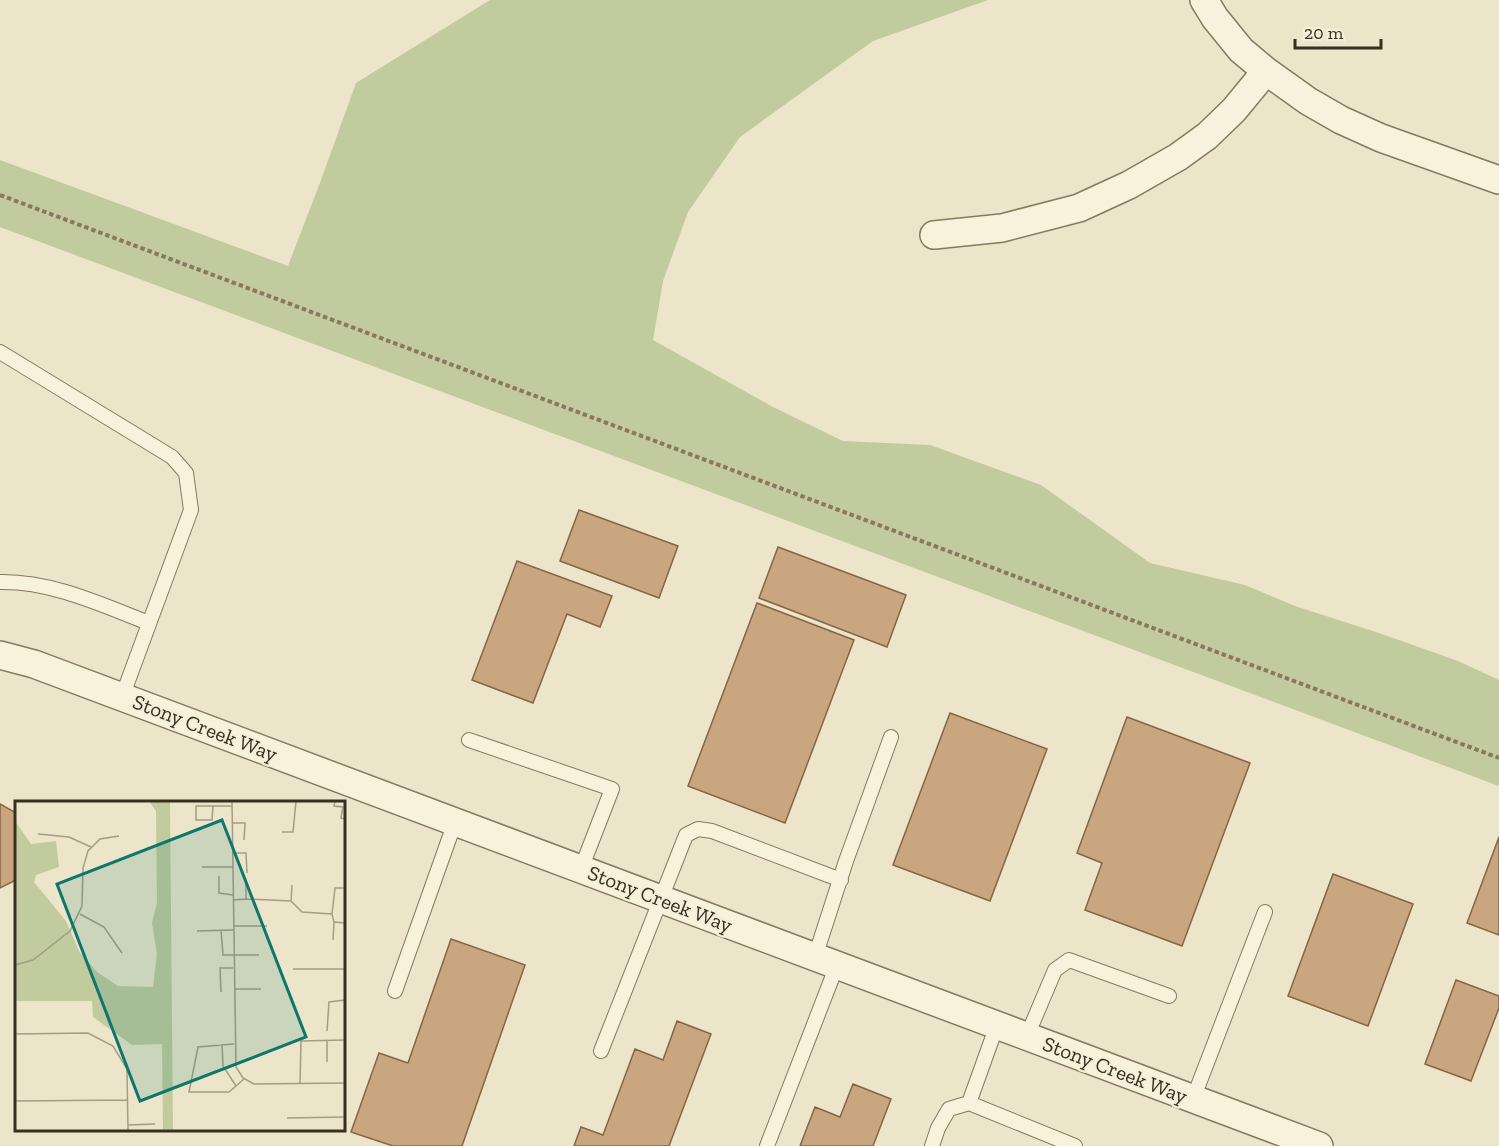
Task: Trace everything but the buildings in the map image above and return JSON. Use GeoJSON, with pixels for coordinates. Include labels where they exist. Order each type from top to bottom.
{"type":"FeatureCollection","features":[{"type":"Feature","properties":{"kind":"street"},"geometry":{"type":"LineString","coordinates":[[1204,0],[1215,18],[1241,50],[1308,101],[1341,120],[1381,138],[1499,180]]}},
{"type":"Feature","properties":{"kind":"street"},"geometry":{"type":"LineString","coordinates":[[934,235],[1002,228],[1079,208],[1129,185],[1178,157],[1207,136],[1234,110],[1266,71]]}},
{"type":"Feature","properties":{"kind":"street","name":"Stony Creek Way"},"geometry":{"type":"LineString","coordinates":[[0,655],[34,664],[123,697],[1027,1036],[1193,1099],[1278,1139],[1319,1146]]}},
{"type":"Feature","properties":{"kind":"lane"},"geometry":{"type":"LineString","coordinates":[[0,352],[172,458],[186,473],[191,510],[123,697]]}},
{"type":"Feature","properties":{"kind":"lane"},"geometry":{"type":"LineString","coordinates":[[0,582],[43,586],[78,596],[149,623]]}},
{"type":"Feature","properties":{"kind":"lane"},"geometry":{"type":"LineString","coordinates":[[767,1146],[826,961],[840,880],[891,737]]}},
{"type":"Feature","properties":{"kind":"lane"},"geometry":{"type":"LineString","coordinates":[[469,740],[612,789],[581,869]]}},
{"type":"Feature","properties":{"kind":"lane"},"geometry":{"type":"LineString","coordinates":[[395,991],[455,822]]}},
{"type":"Feature","properties":{"kind":"lane"},"geometry":{"type":"LineString","coordinates":[[601,1052],[686,835],[699,829],[712,831],[840,880]]}},
{"type":"Feature","properties":{"kind":"lane"},"geometry":{"type":"LineString","coordinates":[[1193,1099],[1265,912]]}},
{"type":"Feature","properties":{"kind":"lane"},"geometry":{"type":"LineString","coordinates":[[1027,1036],[1055,970],[1069,960],[1169,996]]}},
{"type":"Feature","properties":{"kind":"lane"},"geometry":{"type":"LineString","coordinates":[[969,1103],[996,1025]]}},
{"type":"Feature","properties":{"kind":"lane"},"geometry":{"type":"LineString","coordinates":[[932,1146],[938,1128],[949,1109],[969,1103],[1075,1146]]}},
{"type":"Feature","properties":{"kind":"path"},"geometry":{"type":"LineString","coordinates":[[0,195],[1499,758]]}},
{"type":"Feature","properties":{"kind":"green space"},"geometry":{"type":"Polygon","coordinates":[[[490,0],[988,0],[873,41],[740,137],[688,212],[663,281],[653,340],[773,407],[843,441],[930,445],[1041,485],[1150,563],[1245,585],[1295,606],[1458,661],[1499,680],[1499,786],[0,227],[0,160],[288,266],[356,83],[490,0]]]}}]}
